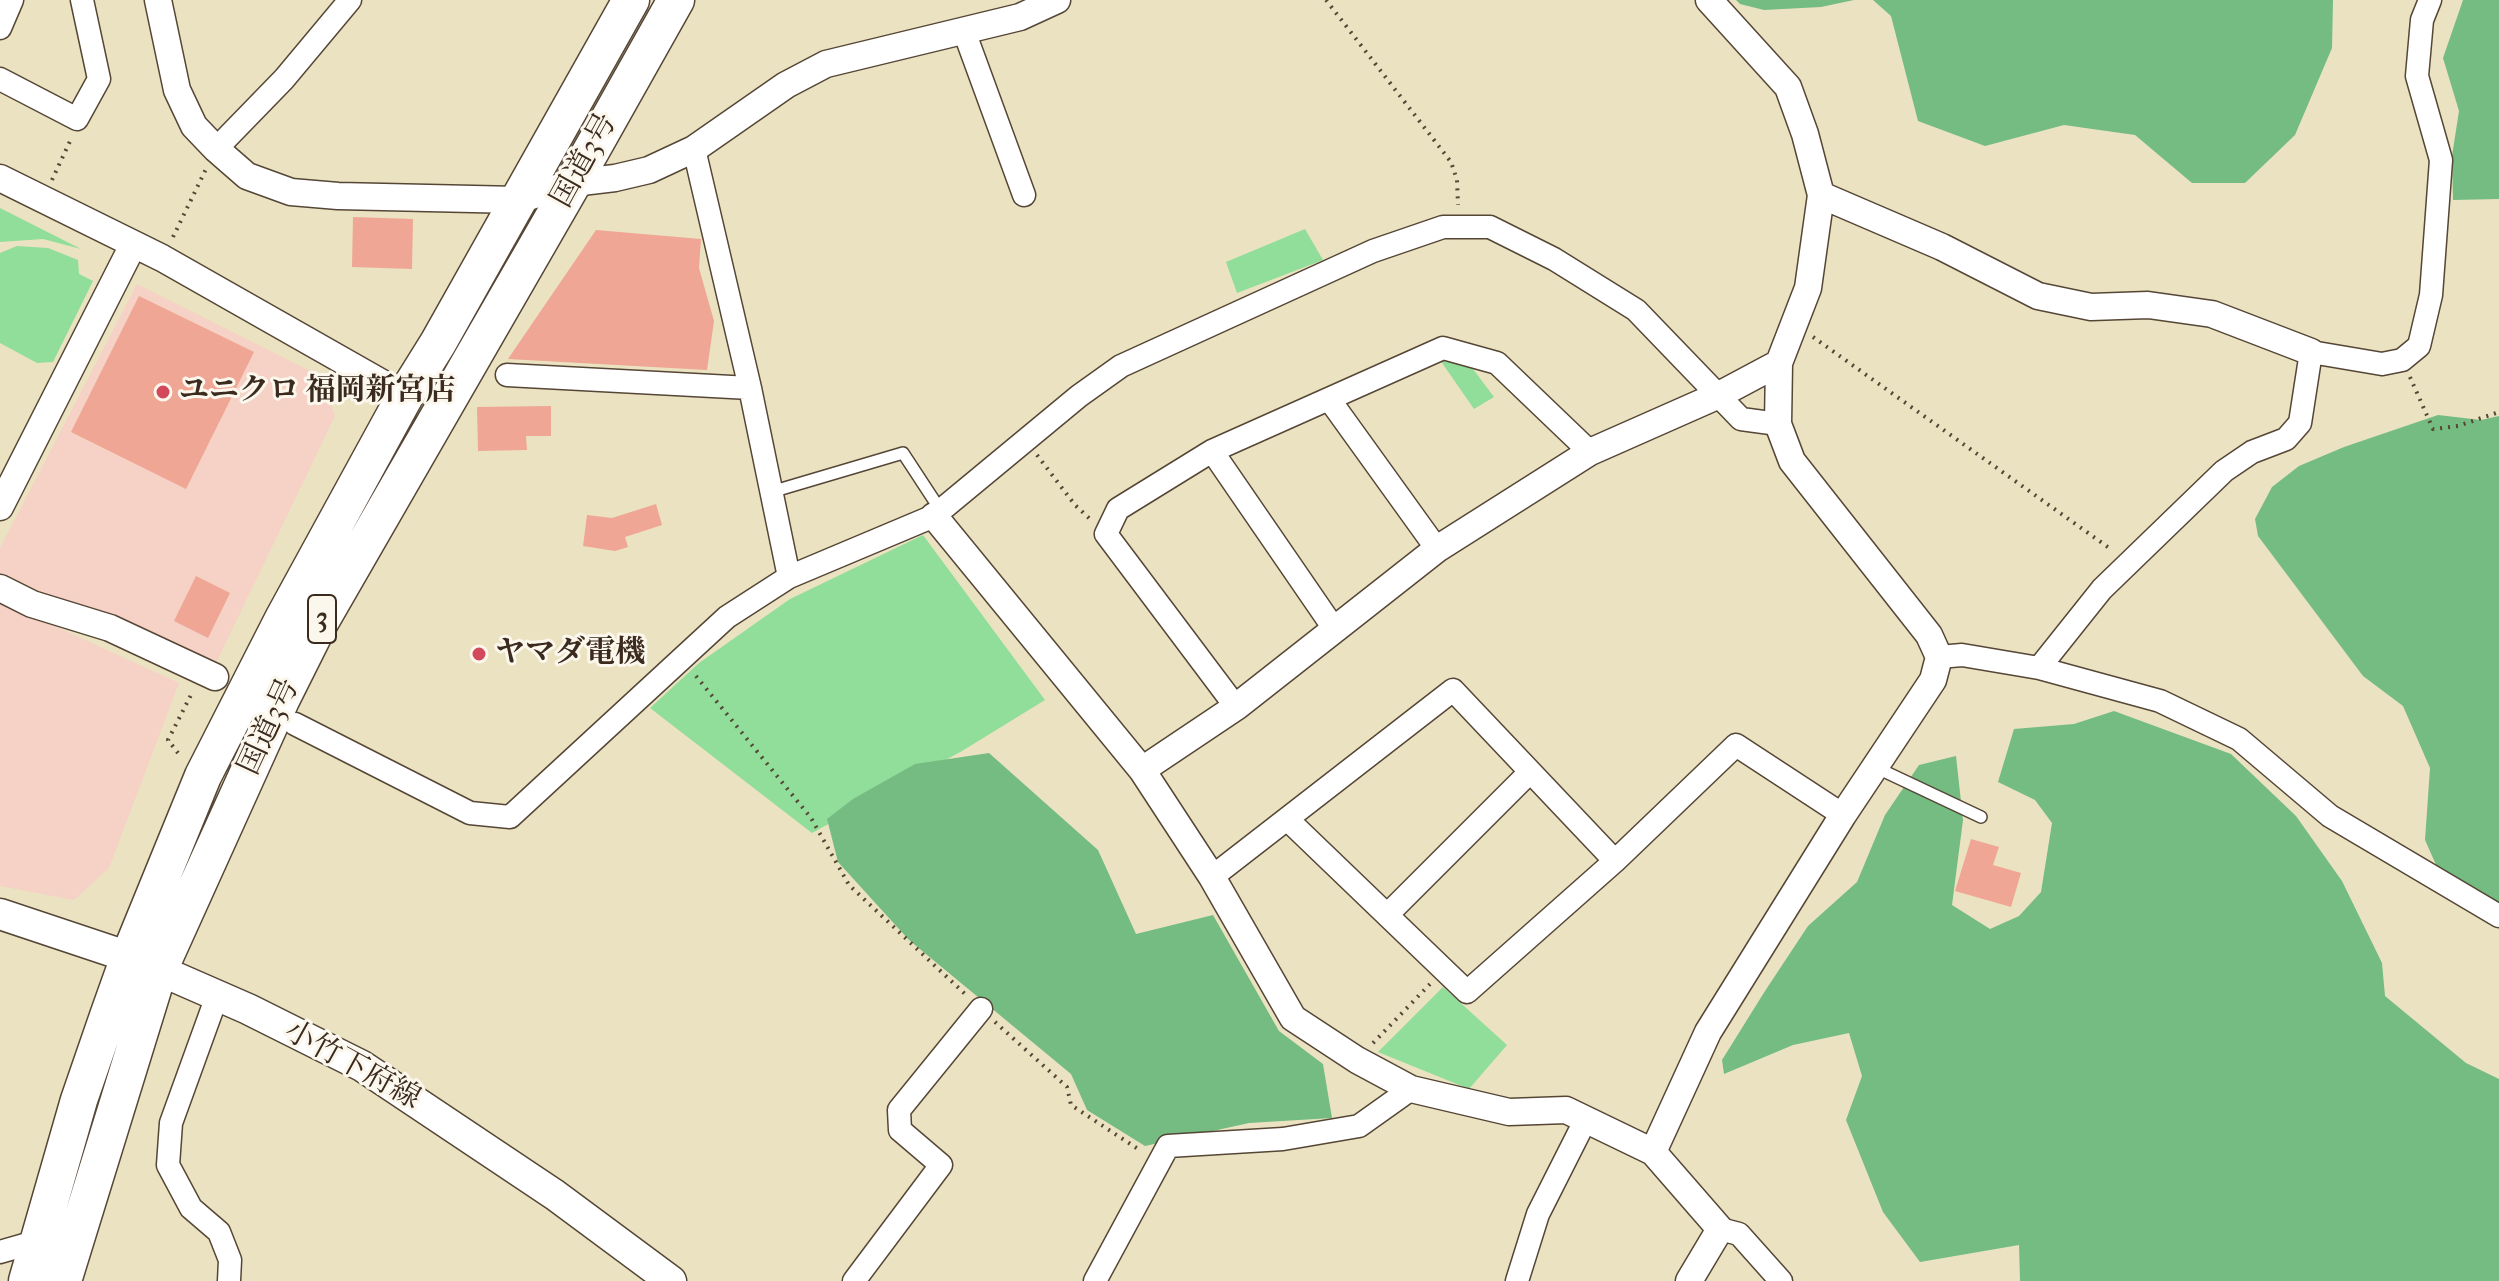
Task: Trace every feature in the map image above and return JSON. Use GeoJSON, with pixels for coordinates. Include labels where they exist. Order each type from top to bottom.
{"type":"FeatureCollection","features":[{"type":"Feature","properties":{"kind":"highway","name":"国道3号"},"geometry":{"type":"LineString","coordinates":[[63,1281],[144,964],[203,776],[283,619],[405,396],[631,0]]}},
{"type":"Feature","properties":{"kind":"highway","name":"国道3号"},"geometry":{"type":"LineString","coordinates":[[27,1281],[79,1100],[144,964],[319,624],[676,0]]}},
{"type":"Feature","properties":{"kind":"main road","name":"小竹下府線"},"geometry":{"type":"LineString","coordinates":[[0,914],[144,964],[362,1066],[555,1195],[671,1281]]}},
{"type":"Feature","properties":{"kind":"street"},"geometry":{"type":"LineString","coordinates":[[0,28],[12,0]]}},
{"type":"Feature","properties":{"kind":"street"},"geometry":{"type":"LineString","coordinates":[[0,79],[77,119],[99,79],[82,0]]}},
{"type":"Feature","properties":{"kind":"street"},"geometry":{"type":"LineString","coordinates":[[158,0],[177,90],[194,126],[247,176],[291,192],[518,200],[573,183],[649,170],[694,149],[786,85],[826,64],[1020,17],[1057,0]]}},
{"type":"Feature","properties":{"kind":"street"},"geometry":{"type":"LineString","coordinates":[[216,149],[284,79],[350,0]]}},
{"type":"Feature","properties":{"kind":"street"},"geometry":{"type":"LineString","coordinates":[[1653,1152],[1708,1032],[1843,815],[1933,680],[1939,657],[1929,635],[1792,461],[1778,424],[1779,363],[1808,288],[1821,195],[1805,134],[1788,87],[1709,0]]}},
{"type":"Feature","properties":{"kind":"street"},"geometry":{"type":"LineString","coordinates":[[1821,195],[1942,247],[2038,296],[2091,307],[2148,305],[2212,314],[2311,352],[2382,364],[2402,360],[2419,346],[2433,280],[2441,160],[2417,76],[2422,20],[2430,0]]}},
{"type":"Feature","properties":{"kind":"street"},"geometry":{"type":"LineString","coordinates":[[964,31],[1024,195]]}},
{"type":"Feature","properties":{"kind":"street"},"geometry":{"type":"LineString","coordinates":[[694,149],[750,388],[789,577]]}},
{"type":"Feature","properties":{"kind":"street"},"geometry":{"type":"LineString","coordinates":[[0,178],[162,258],[405,396]]}},
{"type":"Feature","properties":{"kind":"street"},"geometry":{"type":"LineString","coordinates":[[295,724],[470,813],[510,817],[727,617],[789,577],[938,514],[1079,396],[1121,366],[1373,251],[1443,227],[1490,227],[1554,259],[1636,310],[1741,419],[1778,424]]}},
{"type":"Feature","properties":{"kind":"street"},"geometry":{"type":"LineString","coordinates":[[0,507],[133,245]]}},
{"type":"Feature","properties":{"kind":"street"},"geometry":{"type":"LineString","coordinates":[[1236,707],[1106,534],[1118,509],[1212,451],[1443,348],[1497,363],[1590,452]]}},
{"type":"Feature","properties":{"kind":"street"},"geometry":{"type":"LineString","coordinates":[[2039,668],[2102,589],[2224,471],[2252,452],[2286,439],[2300,423],[2311,352]]}},
{"type":"Feature","properties":{"kind":"street"},"geometry":{"type":"LineString","coordinates":[[1142,770],[1236,707],[1437,549],[1590,452],[1719,395],[1779,363]]}},
{"type":"Feature","properties":{"kind":"street"},"geometry":{"type":"LineString","coordinates":[[507,375],[750,388]]}},
{"type":"Feature","properties":{"kind":"street"},"geometry":{"type":"LineString","coordinates":[[1329,399],[1437,549]]}},
{"type":"Feature","properties":{"kind":"street"},"geometry":{"type":"LineString","coordinates":[[1212,451],[1335,630]]}},
{"type":"Feature","properties":{"kind":"street"},"geometry":{"type":"LineString","coordinates":[[938,514],[1142,770],[1212,877],[1293,1018],[1357,1060],[1411,1089],[1509,1112],[1566,1110],[1653,1152],[1720,1229],[1739,1234],[1781,1281]]}},
{"type":"Feature","properties":{"kind":"street"},"geometry":{"type":"LineString","coordinates":[[0,588],[32,604],[110,628],[209,674]]}},
{"type":"Feature","properties":{"kind":"street"},"geometry":{"type":"LineString","coordinates":[[1939,657],[1962,655],[2039,668],[2160,701],[2239,739],[2330,816],[2499,916]]}},
{"type":"Feature","properties":{"kind":"street"},"geometry":{"type":"LineString","coordinates":[[1212,877],[1453,690],[1615,861]]}},
{"type":"Feature","properties":{"kind":"street"},"geometry":{"type":"LineString","coordinates":[[1287,819],[1467,992],[1615,861],[1736,745],[1843,815]]}},
{"type":"Feature","properties":{"kind":"street"},"geometry":{"type":"LineString","coordinates":[[1387,915],[1530,772]]}},
{"type":"Feature","properties":{"kind":"street"},"geometry":{"type":"LineString","coordinates":[[217,996],[171,1123],[168,1165],[191,1208],[219,1232],[230,1260],[229,1281]]}},
{"type":"Feature","properties":{"kind":"street"},"geometry":{"type":"LineString","coordinates":[[854,1281],[941,1165],[900,1130],[899,1110],[981,1009]]}},
{"type":"Feature","properties":{"kind":"street"},"geometry":{"type":"LineString","coordinates":[[1095,1281],[1168,1146],[1283,1139],[1359,1126],[1411,1089]]}},
{"type":"Feature","properties":{"kind":"street"},"geometry":{"type":"LineString","coordinates":[[1517,1281],[1538,1214],[1586,1119]]}},
{"type":"Feature","properties":{"kind":"street"},"geometry":{"type":"LineString","coordinates":[[1689,1281],[1720,1229]]}},
{"type":"Feature","properties":{"kind":"street"},"geometry":{"type":"LineString","coordinates":[[0,1252],[38,1241]]}},
{"type":"Feature","properties":{"kind":"lane"},"geometry":{"type":"LineString","coordinates":[[771,492],[903,453],[938,514]]}},
{"type":"Feature","properties":{"kind":"lane"},"geometry":{"type":"LineString","coordinates":[[1875,767],[1981,817]]}},
{"type":"Feature","properties":{"kind":"path"},"geometry":{"type":"LineString","coordinates":[[1326,0],[1451,162],[1457,180],[1459,227]]}},
{"type":"Feature","properties":{"kind":"path"},"geometry":{"type":"LineString","coordinates":[[43,200],[77,119]]}},
{"type":"Feature","properties":{"kind":"path"},"geometry":{"type":"LineString","coordinates":[[162,258],[216,149]]}},
{"type":"Feature","properties":{"kind":"path"},"geometry":{"type":"LineString","coordinates":[[1792,328],[1819,340],[2129,563]]}},
{"type":"Feature","properties":{"kind":"path"},"geometry":{"type":"LineString","coordinates":[[2402,360],[2433,429],[2458,426],[2499,412]]}},
{"type":"Feature","properties":{"kind":"path"},"geometry":{"type":"LineString","coordinates":[[1026,441],[1075,505],[1106,534]]}},
{"type":"Feature","properties":{"kind":"path"},"geometry":{"type":"LineString","coordinates":[[682,659],[811,818],[849,885],[1067,1087],[1071,1105],[1140,1152],[1168,1146]]}},
{"type":"Feature","properties":{"kind":"path"},"geometry":{"type":"LineString","coordinates":[[178,753],[168,740],[209,674]]}},
{"type":"Feature","properties":{"kind":"path"},"geometry":{"type":"LineString","coordinates":[[1357,1060],[1444,970]]}},
{"type":"Feature","properties":{"kind":"shaded area"},"geometry":{"type":"Polygon","coordinates":[[[137,284],[322,377],[335,416],[217,661],[32,592],[0,574],[0,548],[137,284]]]}},
{"type":"Feature","properties":{"kind":"shaded area"},"geometry":{"type":"Polygon","coordinates":[[[0,601],[179,683],[109,868],[74,900],[0,886],[0,601]]]}},
{"type":"Feature","properties":{"kind":"green space"},"geometry":{"type":"Polygon","coordinates":[[[1736,0],[1854,0],[1821,7],[1764,10],[1740,4],[1736,0]]]}},
{"type":"Feature","properties":{"kind":"green space"},"geometry":{"type":"Polygon","coordinates":[[[1873,0],[2333,0],[2332,48],[2295,135],[2245,183],[2192,183],[2135,135],[2064,125],[1985,146],[1918,121],[1891,16],[1873,0]]]}},
{"type":"Feature","properties":{"kind":"green space"},"geometry":{"type":"Polygon","coordinates":[[[2463,0],[2499,0],[2499,199],[2453,200],[2452,156],[2459,111],[2443,58],[2463,0]]]}},
{"type":"Feature","properties":{"kind":"green space"},"geometry":{"type":"Polygon","coordinates":[[[0,208],[81,249],[43,239],[0,242],[0,208]]]}},
{"type":"Feature","properties":{"kind":"green space"},"geometry":{"type":"Polygon","coordinates":[[[1305,229],[1323,260],[1237,293],[1226,262],[1305,229]]]}},
{"type":"Feature","properties":{"kind":"green space"},"geometry":{"type":"Polygon","coordinates":[[[17,246],[48,248],[78,260],[79,274],[93,281],[53,362],[37,363],[0,343],[0,253],[17,246]]]}},
{"type":"Feature","properties":{"kind":"green space"},"geometry":{"type":"Polygon","coordinates":[[[1440,360],[1467,361],[1494,397],[1474,409],[1440,360]]]}},
{"type":"Feature","properties":{"kind":"green space"},"geometry":{"type":"Polygon","coordinates":[[[2438,415],[2481,420],[2499,416],[2499,908],[2437,867],[2425,840],[2430,768],[2403,706],[2363,676],[2258,536],[2255,519],[2272,487],[2299,466],[2438,415]]]}},
{"type":"Feature","properties":{"kind":"green space"},"geometry":{"type":"Polygon","coordinates":[[[923,535],[1045,700],[962,751],[812,833],[650,708],[699,663],[790,599],[923,535]]]}},
{"type":"Feature","properties":{"kind":"green space"},"geometry":{"type":"Polygon","coordinates":[[[2114,711],[2231,754],[2296,816],[2342,881],[2382,963],[2385,996],[2466,1063],[2499,1079],[2499,1281],[2020,1281],[2019,1245],[1920,1262],[1883,1212],[1846,1120],[1862,1076],[1849,1033],[1793,1045],[1724,1074],[1722,1060],[1808,926],[1857,882],[1885,815],[1919,765],[1956,756],[1963,820],[1952,905],[1990,929],[2019,916],[2041,892],[2052,823],[2035,800],[1998,782],[2014,729],[2074,724],[2114,711]]]}},
{"type":"Feature","properties":{"kind":"green space"},"geometry":{"type":"Polygon","coordinates":[[[989,753],[1098,850],[1136,934],[1213,915],[1279,1031],[1323,1064],[1332,1118],[1249,1123],[1145,1146],[1087,1110],[1071,1074],[909,940],[838,862],[827,819],[853,799],[915,764],[989,753]]]}},
{"type":"Feature","properties":{"kind":"green space"},"geometry":{"type":"Polygon","coordinates":[[[1443,987],[1507,1045],[1469,1089],[1378,1052],[1443,987]]]}},
{"type":"Feature","properties":{"kind":"building"},"geometry":{"type":"Polygon","coordinates":[[[353,217],[413,219],[412,269],[352,267],[353,217]]]}},
{"type":"Feature","properties":{"kind":"building"},"geometry":{"type":"Polygon","coordinates":[[[596,230],[701,239],[699,268],[714,321],[707,370],[508,359],[596,230]]]}},
{"type":"Feature","properties":{"kind":"building","name":"ユニクロ 福岡新宮店"},"geometry":{"type":"Polygon","coordinates":[[[139,296],[254,352],[186,489],[71,432],[139,296]]]}},
{"type":"Feature","properties":{"kind":"building"},"geometry":{"type":"Polygon","coordinates":[[[551,406],[551,436],[526,436],[527,450],[478,451],[477,407],[551,406]]]}},
{"type":"Feature","properties":{"kind":"building"},"geometry":{"type":"Polygon","coordinates":[[[656,504],[662,525],[625,537],[628,547],[615,551],[583,546],[587,515],[612,518],[656,504]]]}},
{"type":"Feature","properties":{"kind":"building"},"geometry":{"type":"Polygon","coordinates":[[[196,576],[230,593],[208,638],[174,621],[196,576]]]}},
{"type":"Feature","properties":{"kind":"building"},"geometry":{"type":"Polygon","coordinates":[[[1971,839],[1999,847],[1993,865],[2021,873],[2011,907],[1955,891],[1971,839]]]}},
{"type":"Feature","properties":{"kind":"place","name":"ユニクロ 福岡新宮店"},"geometry":{"type":"Point","coordinates":[163,392]}},
{"type":"Feature","properties":{"kind":"place","name":"ヤマダ電機"},"geometry":{"type":"Point","coordinates":[479,654]}}]}
